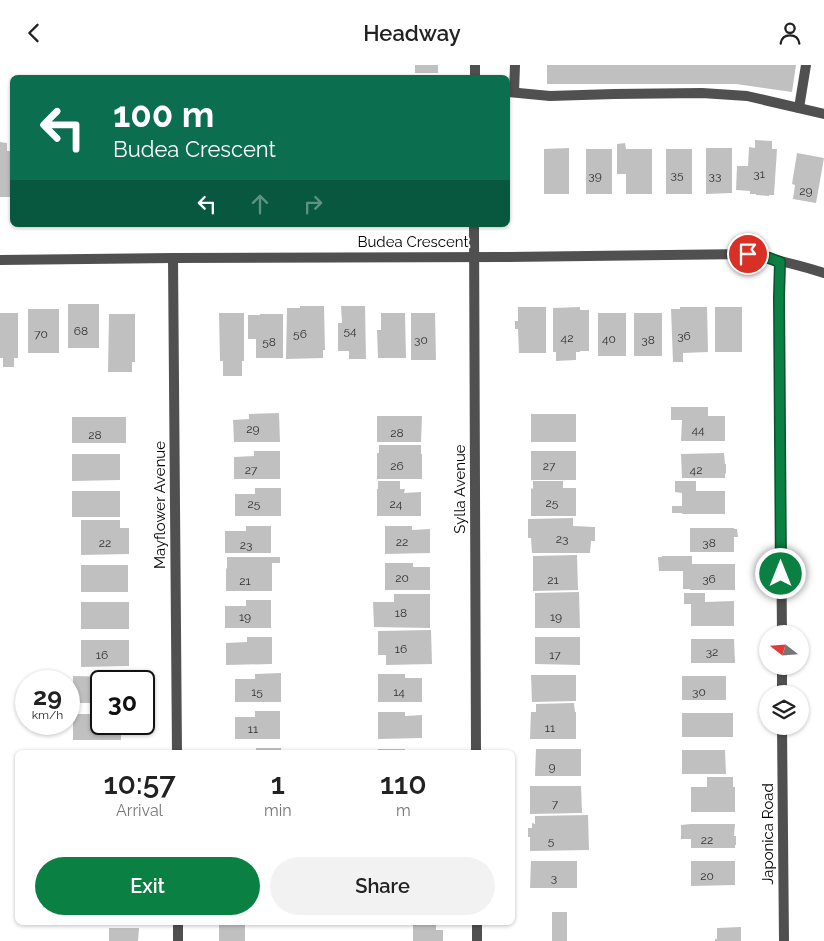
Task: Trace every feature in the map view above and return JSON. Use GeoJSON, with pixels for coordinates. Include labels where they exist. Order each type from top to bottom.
{"type":"FeatureCollection","features":[{"type":"Feature","properties":{"kind":"street"},"geometry":{"type":"LineString","coordinates":[[515,65],[511,92],[550,96],[702,93],[747,96],[824,114]]}},
{"type":"Feature","properties":{"kind":"street"},"geometry":{"type":"LineString","coordinates":[[799,108],[806,65]]}},
{"type":"Feature","properties":{"kind":"street","name":"Sylla Avenue"},"geometry":{"type":"LineString","coordinates":[[474,227],[476,750]]}},
{"type":"Feature","properties":{"kind":"street","name":"Budea Crescent"},"geometry":{"type":"LineString","coordinates":[[0,260],[748,254],[807,267],[824,273]]}},
{"type":"Feature","properties":{"kind":"street","name":"Mayflower Avenue"},"geometry":{"type":"LineString","coordinates":[[173,258],[177,750]]}},
{"type":"Feature","properties":{"kind":"street"},"geometry":{"type":"LineString","coordinates":[[780,262],[782,625]]}},
{"type":"Feature","properties":{"kind":"street","name":"Japonica Road"},"geometry":{"type":"LineString","coordinates":[[782,735],[784,941]]}},
{"type":"Feature","properties":{"kind":"street"},"geometry":{"type":"LineString","coordinates":[[178,925],[178,941]]}},
{"type":"Feature","properties":{"kind":"street"},"geometry":{"type":"LineString","coordinates":[[477,925],[477,941]]}},
{"type":"Feature","properties":{"kind":"building"},"geometry":{"type":"Polygon","coordinates":[[[415,65],[438,65],[438,73],[415,73],[415,65]]]}},
{"type":"Feature","properties":{"kind":"building"},"geometry":{"type":"Polygon","coordinates":[[[547,65],[796,65],[792,92],[736,84],[547,84],[547,65]]]}},
{"type":"Feature","properties":{"kind":"building"},"geometry":{"type":"Polygon","coordinates":[[[755,140],[772,141],[772,149],[777,149],[774,195],[756,195],[750,194],[750,191],[736,190],[737,166],[748,166],[749,147],[755,148],[755,140]]]}},
{"type":"Feature","properties":{"kind":"building"},"geometry":{"type":"Polygon","coordinates":[[[0,142],[7,143],[7,151],[10,151],[10,197],[0,197],[0,142]]]}},
{"type":"Feature","properties":{"kind":"building"},"geometry":{"type":"Polygon","coordinates":[[[625,143],[626,149],[652,149],[652,194],[626,194],[626,174],[617,174],[617,144],[625,143]]]}},
{"type":"Feature","properties":{"kind":"building"},"geometry":{"type":"Polygon","coordinates":[[[569,148],[569,194],[544,194],[544,149],[569,148]]]}},
{"type":"Feature","properties":{"kind":"building"},"geometry":{"type":"Polygon","coordinates":[[[706,148],[732,148],[732,193],[706,194],[706,148]]]}},
{"type":"Feature","properties":{"kind":"building"},"geometry":{"type":"Polygon","coordinates":[[[586,149],[612,149],[612,194],[586,194],[586,149]]]}},
{"type":"Feature","properties":{"kind":"building"},"geometry":{"type":"Polygon","coordinates":[[[666,149],[692,149],[692,194],[666,194],[666,149]]]}},
{"type":"Feature","properties":{"kind":"building"},"geometry":{"type":"Polygon","coordinates":[[[797,153],[824,158],[816,203],[793,199],[795,185],[792,184],[797,153]]]}},
{"type":"Feature","properties":{"kind":"building"},"geometry":{"type":"Polygon","coordinates":[[[68,304],[99,304],[99,348],[68,348],[68,304]]]}},
{"type":"Feature","properties":{"kind":"building"},"geometry":{"type":"Polygon","coordinates":[[[300,306],[324,306],[325,350],[323,350],[323,358],[286,359],[287,308],[300,308],[300,306]]]}},
{"type":"Feature","properties":{"kind":"building"},"geometry":{"type":"Polygon","coordinates":[[[341,306],[365,306],[366,359],[349,359],[349,351],[338,351],[338,323],[342,323],[341,306]]]}},
{"type":"Feature","properties":{"kind":"building"},"geometry":{"type":"Polygon","coordinates":[[[518,307],[546,307],[546,353],[519,353],[518,329],[515,329],[515,321],[518,321],[518,307]]]}},
{"type":"Feature","properties":{"kind":"building"},"geometry":{"type":"Polygon","coordinates":[[[580,307],[580,310],[589,310],[589,351],[576,352],[576,360],[556,361],[556,352],[553,352],[553,308],[580,307]]]}},
{"type":"Feature","properties":{"kind":"building"},"geometry":{"type":"Polygon","coordinates":[[[680,307],[707,307],[708,352],[683,353],[683,362],[673,362],[671,309],[680,309],[680,307]]]}},
{"type":"Feature","properties":{"kind":"building"},"geometry":{"type":"Polygon","coordinates":[[[715,307],[742,307],[742,352],[715,352],[715,307]]]}},
{"type":"Feature","properties":{"kind":"building"},"geometry":{"type":"Polygon","coordinates":[[[28,309],[59,309],[59,353],[28,353],[28,309]]]}},
{"type":"Feature","properties":{"kind":"building"},"geometry":{"type":"Polygon","coordinates":[[[0,313],[18,313],[18,358],[14,358],[14,367],[3,367],[3,358],[0,358],[0,313]]]}},
{"type":"Feature","properties":{"kind":"building"},"geometry":{"type":"Polygon","coordinates":[[[219,313],[244,313],[244,361],[242,361],[242,376],[223,376],[223,361],[220,361],[219,313]]]}},
{"type":"Feature","properties":{"kind":"building"},"geometry":{"type":"Polygon","coordinates":[[[381,313],[405,313],[406,358],[378,358],[377,330],[381,330],[381,313]]]}},
{"type":"Feature","properties":{"kind":"building"},"geometry":{"type":"Polygon","coordinates":[[[411,313],[435,313],[436,360],[411,360],[411,313]]]}},
{"type":"Feature","properties":{"kind":"building"},"geometry":{"type":"Polygon","coordinates":[[[598,313],[626,313],[626,356],[598,356],[598,313]]]}},
{"type":"Feature","properties":{"kind":"building"},"geometry":{"type":"Polygon","coordinates":[[[634,313],[662,313],[662,356],[634,356],[634,313]]]}},
{"type":"Feature","properties":{"kind":"building"},"geometry":{"type":"Polygon","coordinates":[[[109,314],[135,314],[135,362],[132,362],[132,372],[108,372],[109,314]]]}},
{"type":"Feature","properties":{"kind":"building"},"geometry":{"type":"Polygon","coordinates":[[[283,314],[283,358],[256,358],[256,339],[248,339],[248,315],[283,314]]]}},
{"type":"Feature","properties":{"kind":"building"},"geometry":{"type":"Polygon","coordinates":[[[671,407],[708,407],[708,416],[725,416],[725,441],[681,441],[682,420],[671,420],[671,407]]]}},
{"type":"Feature","properties":{"kind":"building"},"geometry":{"type":"Polygon","coordinates":[[[279,413],[280,442],[234,442],[233,420],[249,419],[249,414],[279,413]]]}},
{"type":"Feature","properties":{"kind":"building"},"geometry":{"type":"Polygon","coordinates":[[[531,414],[576,414],[576,442],[531,442],[531,414]]]}},
{"type":"Feature","properties":{"kind":"building"},"geometry":{"type":"Polygon","coordinates":[[[377,416],[422,416],[421,442],[377,442],[377,416]]]}},
{"type":"Feature","properties":{"kind":"building"},"geometry":{"type":"Polygon","coordinates":[[[72,417],[126,417],[126,443],[72,443],[72,417]]]}},
{"type":"Feature","properties":{"kind":"building"},"geometry":{"type":"Polygon","coordinates":[[[379,445],[421,445],[422,479],[377,479],[377,453],[379,453],[379,445]]]}},
{"type":"Feature","properties":{"kind":"building"},"geometry":{"type":"Polygon","coordinates":[[[254,451],[280,451],[280,479],[234,479],[234,457],[254,456],[254,451]]]}},
{"type":"Feature","properties":{"kind":"building"},"geometry":{"type":"Polygon","coordinates":[[[531,451],[576,451],[576,480],[531,480],[531,451]]]}},
{"type":"Feature","properties":{"kind":"building"},"geometry":{"type":"Polygon","coordinates":[[[724,453],[726,464],[725,478],[682,478],[681,454],[724,453]]]}},
{"type":"Feature","properties":{"kind":"building"},"geometry":{"type":"Polygon","coordinates":[[[72,454],[120,454],[120,480],[72,481],[72,454]]]}},
{"type":"Feature","properties":{"kind":"building"},"geometry":{"type":"Polygon","coordinates":[[[378,481],[400,481],[400,489],[405,489],[404,493],[421,492],[421,516],[377,516],[378,481]]]}},
{"type":"Feature","properties":{"kind":"building"},"geometry":{"type":"Polygon","coordinates":[[[533,481],[563,481],[563,488],[576,488],[576,516],[531,516],[531,488],[533,489],[533,481]]]}},
{"type":"Feature","properties":{"kind":"building"},"geometry":{"type":"Polygon","coordinates":[[[675,481],[696,481],[696,491],[725,491],[725,514],[672,513],[672,506],[682,506],[682,493],[675,492],[675,481]]]}},
{"type":"Feature","properties":{"kind":"building"},"geometry":{"type":"Polygon","coordinates":[[[255,488],[281,488],[281,516],[235,516],[235,494],[255,494],[255,488]]]}},
{"type":"Feature","properties":{"kind":"building"},"geometry":{"type":"Polygon","coordinates":[[[72,491],[120,491],[120,517],[72,517],[72,491]]]}},
{"type":"Feature","properties":{"kind":"building"},"geometry":{"type":"Polygon","coordinates":[[[573,518],[573,526],[595,527],[595,541],[591,541],[590,553],[532,553],[531,538],[528,538],[528,519],[573,518]]]}},
{"type":"Feature","properties":{"kind":"building"},"geometry":{"type":"Polygon","coordinates":[[[81,520],[120,520],[120,528],[129,528],[129,554],[81,555],[81,520]]]}},
{"type":"Feature","properties":{"kind":"building"},"geometry":{"type":"Polygon","coordinates":[[[246,526],[271,526],[271,553],[225,553],[225,531],[246,531],[246,526]]]}},
{"type":"Feature","properties":{"kind":"building"},"geometry":{"type":"Polygon","coordinates":[[[385,526],[412,526],[412,530],[430,529],[430,553],[385,554],[385,526]]]}},
{"type":"Feature","properties":{"kind":"building"},"geometry":{"type":"Polygon","coordinates":[[[690,528],[737,529],[738,537],[734,537],[734,552],[690,552],[690,528]]]}},
{"type":"Feature","properties":{"kind":"building"},"geometry":{"type":"Polygon","coordinates":[[[577,555],[578,590],[533,591],[533,556],[577,555]]]}},
{"type":"Feature","properties":{"kind":"building"},"geometry":{"type":"Polygon","coordinates":[[[692,556],[692,564],[735,564],[735,590],[683,589],[683,571],[659,571],[658,557],[692,556]]]}},
{"type":"Feature","properties":{"kind":"building"},"geometry":{"type":"Polygon","coordinates":[[[227,557],[280,557],[280,563],[272,563],[272,591],[226,591],[227,557]]]}},
{"type":"Feature","properties":{"kind":"building"},"geometry":{"type":"Polygon","coordinates":[[[385,563],[413,563],[413,567],[430,567],[430,590],[385,590],[385,563]]]}},
{"type":"Feature","properties":{"kind":"building"},"geometry":{"type":"Polygon","coordinates":[[[81,565],[128,565],[128,592],[81,592],[81,565]]]}},
{"type":"Feature","properties":{"kind":"building"},"geometry":{"type":"Polygon","coordinates":[[[579,592],[580,628],[535,628],[535,593],[579,592]]]}},
{"type":"Feature","properties":{"kind":"building"},"geometry":{"type":"Polygon","coordinates":[[[684,593],[705,593],[705,602],[734,601],[734,626],[691,626],[691,604],[684,604],[684,593]]]}},
{"type":"Feature","properties":{"kind":"building"},"geometry":{"type":"Polygon","coordinates":[[[394,594],[430,594],[430,628],[374,627],[373,602],[394,602],[394,594]]]}},
{"type":"Feature","properties":{"kind":"building"},"geometry":{"type":"Polygon","coordinates":[[[246,600],[271,600],[271,628],[225,628],[225,606],[246,606],[246,600]]]}},
{"type":"Feature","properties":{"kind":"building"},"geometry":{"type":"Polygon","coordinates":[[[81,602],[129,602],[129,629],[81,629],[81,602]]]}},
{"type":"Feature","properties":{"kind":"building"},"geometry":{"type":"Polygon","coordinates":[[[431,630],[432,664],[386,665],[386,655],[378,655],[378,631],[431,630]]]}},
{"type":"Feature","properties":{"kind":"building"},"geometry":{"type":"Polygon","coordinates":[[[247,637],[272,637],[272,664],[226,665],[226,643],[247,642],[247,637]]]}},
{"type":"Feature","properties":{"kind":"building"},"geometry":{"type":"Polygon","coordinates":[[[535,637],[580,637],[580,665],[535,664],[535,637]]]}},
{"type":"Feature","properties":{"kind":"building"},"geometry":{"type":"Polygon","coordinates":[[[691,639],[734,639],[735,663],[691,663],[691,639]]]}},
{"type":"Feature","properties":{"kind":"building"},"geometry":{"type":"Polygon","coordinates":[[[81,640],[129,640],[129,666],[81,667],[81,640]]]}},
{"type":"Feature","properties":{"kind":"building"},"geometry":{"type":"Polygon","coordinates":[[[281,673],[281,702],[235,702],[235,679],[255,679],[255,674],[281,673]]]}},
{"type":"Feature","properties":{"kind":"building"},"geometry":{"type":"Polygon","coordinates":[[[378,674],[405,674],[405,678],[422,678],[422,702],[378,702],[378,674]]]}},
{"type":"Feature","properties":{"kind":"building"},"geometry":{"type":"Polygon","coordinates":[[[531,675],[576,675],[576,701],[532,702],[531,675]]]}},
{"type":"Feature","properties":{"kind":"building"},"geometry":{"type":"Polygon","coordinates":[[[80,676],[90,676],[90,703],[80,703],[80,676]]]}},
{"type":"Feature","properties":{"kind":"building"},"geometry":{"type":"Polygon","coordinates":[[[682,676],[726,676],[726,700],[682,700],[682,676]]]}},
{"type":"Feature","properties":{"kind":"building"},"geometry":{"type":"Polygon","coordinates":[[[574,703],[576,739],[530,739],[531,712],[536,712],[536,704],[574,703]]]}},
{"type":"Feature","properties":{"kind":"building"},"geometry":{"type":"Polygon","coordinates":[[[255,711],[280,711],[280,739],[235,739],[235,717],[255,717],[255,711]]]}},
{"type":"Feature","properties":{"kind":"building"},"geometry":{"type":"Polygon","coordinates":[[[378,712],[405,712],[405,716],[422,715],[422,738],[378,739],[378,712]]]}},
{"type":"Feature","properties":{"kind":"building"},"geometry":{"type":"Polygon","coordinates":[[[682,713],[733,713],[733,737],[682,737],[682,713]]]}},
{"type":"Feature","properties":{"kind":"building"},"geometry":{"type":"Polygon","coordinates":[[[80,714],[90,714],[90,735],[121,735],[121,740],[73,740],[73,735],[80,735],[80,714]]]}},
{"type":"Feature","properties":{"kind":"building"},"geometry":{"type":"Polygon","coordinates":[[[256,748],[281,748],[281,750],[256,750],[256,748]]]}},
{"type":"Feature","properties":{"kind":"building"},"geometry":{"type":"Polygon","coordinates":[[[378,749],[405,749],[405,750],[378,749]]]}},
{"type":"Feature","properties":{"kind":"building"},"geometry":{"type":"Polygon","coordinates":[[[536,749],[581,749],[581,776],[535,776],[536,749]]]}},
{"type":"Feature","properties":{"kind":"building"},"geometry":{"type":"Polygon","coordinates":[[[682,750],[725,750],[726,774],[682,774],[682,750]]]}},
{"type":"Feature","properties":{"kind":"building"},"geometry":{"type":"Polygon","coordinates":[[[707,777],[733,777],[735,812],[691,812],[691,787],[707,787],[707,777]]]}},
{"type":"Feature","properties":{"kind":"building"},"geometry":{"type":"Polygon","coordinates":[[[530,786],[581,786],[582,813],[530,814],[530,786]]]}},
{"type":"Feature","properties":{"kind":"building"},"geometry":{"type":"Polygon","coordinates":[[[588,815],[589,850],[530,851],[528,828],[532,828],[532,823],[535,824],[535,816],[588,815]]]}},
{"type":"Feature","properties":{"kind":"building"},"geometry":{"type":"Polygon","coordinates":[[[735,824],[735,848],[691,848],[691,839],[681,839],[681,825],[735,824]]]}},
{"type":"Feature","properties":{"kind":"building"},"geometry":{"type":"Polygon","coordinates":[[[531,861],[577,861],[577,888],[530,888],[531,861]]]}},
{"type":"Feature","properties":{"kind":"building"},"geometry":{"type":"Polygon","coordinates":[[[691,861],[735,861],[735,885],[691,886],[691,861]]]}},
{"type":"Feature","properties":{"kind":"building"},"geometry":{"type":"Polygon","coordinates":[[[552,912],[567,912],[567,941],[552,941],[552,912]]]}},
{"type":"Feature","properties":{"kind":"building"},"geometry":{"type":"Polygon","coordinates":[[[219,925],[245,925],[245,941],[219,941],[219,925]]]}},
{"type":"Feature","properties":{"kind":"building"},"geometry":{"type":"Polygon","coordinates":[[[413,925],[436,925],[436,930],[443,930],[443,941],[413,941],[413,925]]]}},
{"type":"Feature","properties":{"kind":"building"},"geometry":{"type":"Polygon","coordinates":[[[741,927],[741,941],[715,941],[717,939],[717,928],[741,927]]]}},
{"type":"Feature","properties":{"kind":"building"},"geometry":{"type":"Polygon","coordinates":[[[109,928],[139,928],[138,941],[109,941],[109,928]]]}},
{"type":"Feature","properties":{"kind":"route"},"geometry":{"type":"LineString","coordinates":[[748,254],[780,262],[781,574]]}}]}
